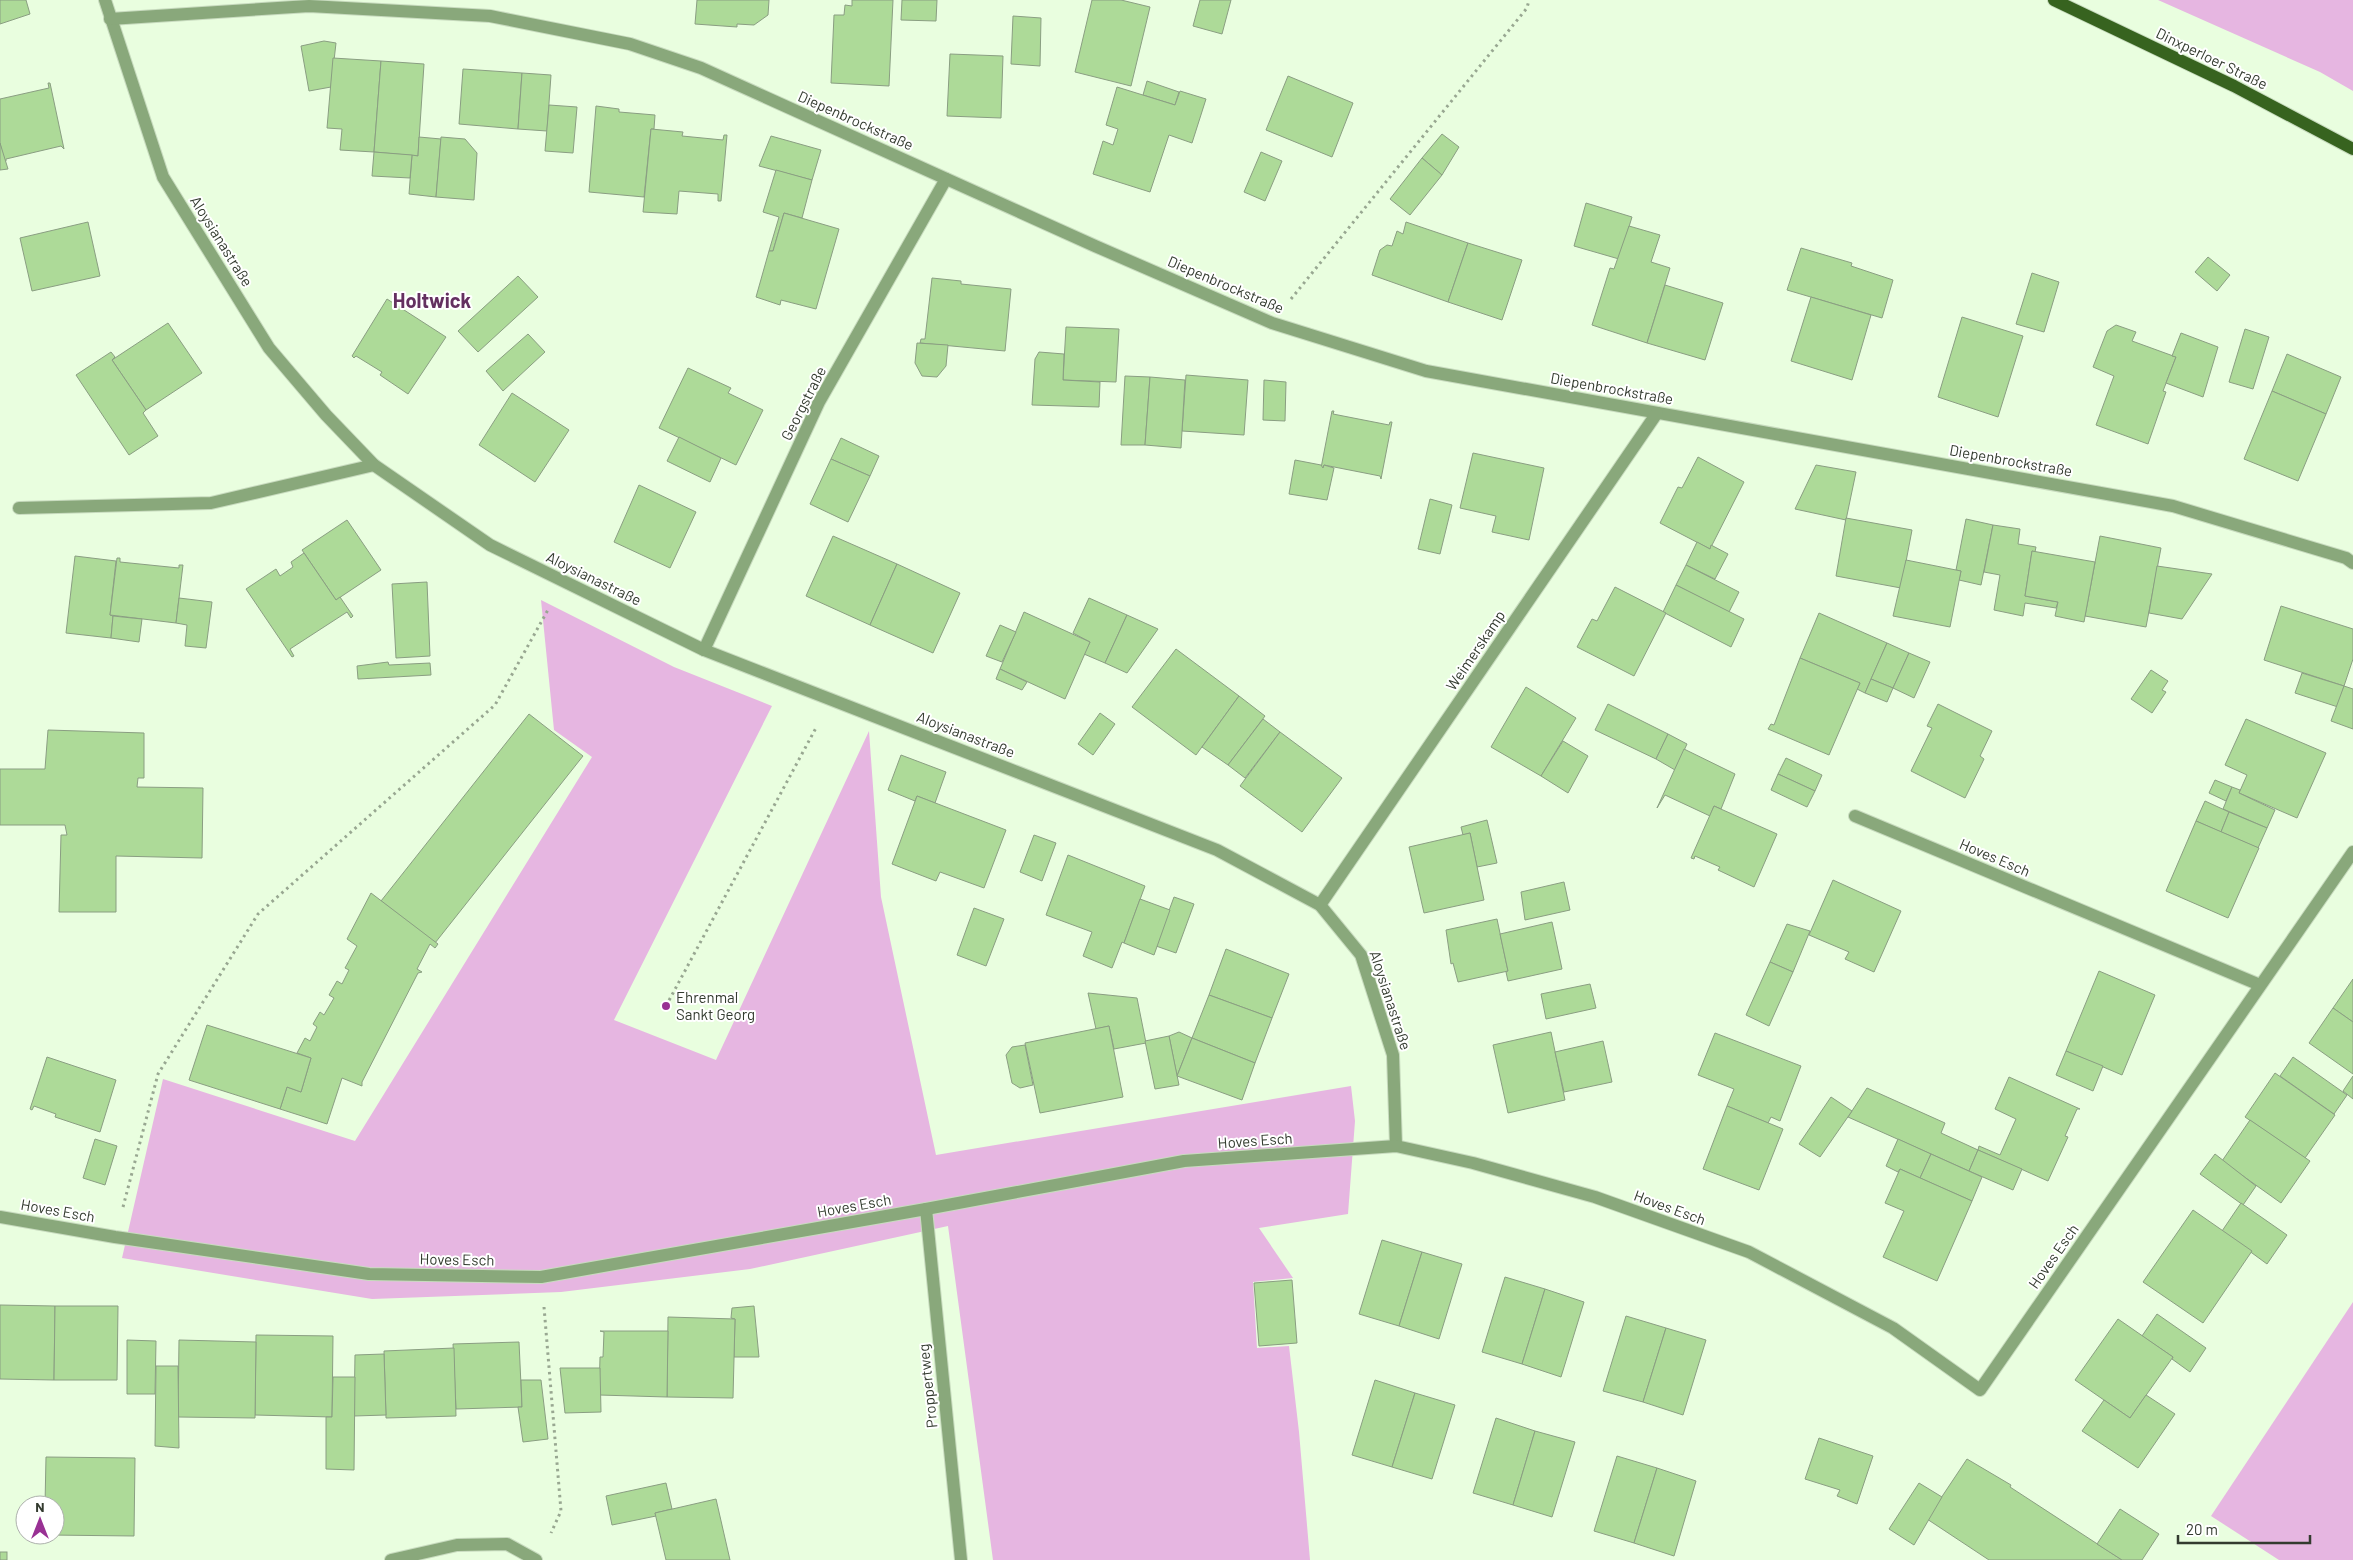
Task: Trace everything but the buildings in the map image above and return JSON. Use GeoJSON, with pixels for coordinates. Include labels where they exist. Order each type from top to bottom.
{"type":"FeatureCollection","features":[{"type":"Feature","properties":{"kind":"main road","name":"Dinxperloer Straße"},"geometry":{"type":"LineString","coordinates":[[2054,0],[2234,86],[2353,149]]}},
{"type":"Feature","properties":{"kind":"street","name":"Aloysianastraße"},"geometry":{"type":"LineString","coordinates":[[105,0],[163,177],[269,348],[326,415],[374,465],[490,545],[704,650],[1217,850],[1320,905],[1361,955],[1393,1055],[1396,1146]]}},
{"type":"Feature","properties":{"kind":"street","name":"Diepenbrockstraße"},"geometry":{"type":"LineString","coordinates":[[110,19],[310,6],[490,16],[630,44],[701,68],[946,179],[1272,322],[1426,371],[2174,506],[2346,558],[2353,563]]}},
{"type":"Feature","properties":{"kind":"street","name":"Georgstraße"},"geometry":{"type":"LineString","coordinates":[[704,650],[819,402],[946,179]]}},
{"type":"Feature","properties":{"kind":"street","name":"Weimerskamp"},"geometry":{"type":"LineString","coordinates":[[1320,905],[1657,413]]}},
{"type":"Feature","properties":{"kind":"street"},"geometry":{"type":"LineString","coordinates":[[19,508],[211,503],[374,465]]}},
{"type":"Feature","properties":{"kind":"street","name":"Hoves Esch"},"geometry":{"type":"LineString","coordinates":[[1855,816],[2260,985]]}},
{"type":"Feature","properties":{"kind":"street","name":"Hoves Esch"},"geometry":{"type":"LineString","coordinates":[[0,1217],[115,1237],[369,1274],[541,1277],[1184,1161],[1396,1146],[1473,1163],[1595,1197],[1749,1252],[1892,1328],[1980,1390],[2353,852]]}},
{"type":"Feature","properties":{"kind":"street","name":"Proppertweg"},"geometry":{"type":"LineString","coordinates":[[926,1209],[961,1560]]}},
{"type":"Feature","properties":{"kind":"street"},"geometry":{"type":"LineString","coordinates":[[391,1560],[457,1545],[506,1544],[536,1560]]}},
{"type":"Feature","properties":{"kind":"path"},"geometry":{"type":"LineString","coordinates":[[1272,322],[1527,8],[1529,0]]}},
{"type":"Feature","properties":{"kind":"path"},"geometry":{"type":"LineString","coordinates":[[115,1237],[158,1074],[258,914],[495,705],[563,582]]}},
{"type":"Feature","properties":{"kind":"path"},"geometry":{"type":"LineString","coordinates":[[666,1006],[831,699]]}},
{"type":"Feature","properties":{"kind":"path"},"geometry":{"type":"LineString","coordinates":[[541,1277],[561,1510],[550,1535]]}},
{"type":"Feature","properties":{"kind":"shaded area"},"geometry":{"type":"Polygon","coordinates":[[[2158,0],[2353,0],[2353,91],[2320,72],[2158,0]]]}},
{"type":"Feature","properties":{"kind":"shaded area"},"geometry":{"type":"Polygon","coordinates":[[[541,600],[674,667],[772,706],[614,1020],[716,1060],[869,731],[881,897],[936,1155],[1351,1086],[1355,1121],[1348,1214],[1259,1228],[1293,1278],[1253,1282],[1257,1348],[1289,1346],[1299,1432],[1310,1560],[993,1560],[948,1226],[750,1269],[561,1292],[372,1299],[122,1258],[163,1079],[355,1141],[592,757],[554,730],[541,600]]]}},
{"type":"Feature","properties":{"kind":"shaded area"},"geometry":{"type":"Polygon","coordinates":[[[2353,1302],[2353,1560],[2279,1560],[2211,1516],[2353,1302]]]}},
{"type":"Feature","properties":{"kind":"place","name":"Ehrenmal Sankt Georg"},"geometry":{"type":"Point","coordinates":[666,1006]}},
{"type":"Feature","properties":{"kind":"district","name":"Holtwick"},"geometry":{"type":"Point","coordinates":[432,300]}}]}
